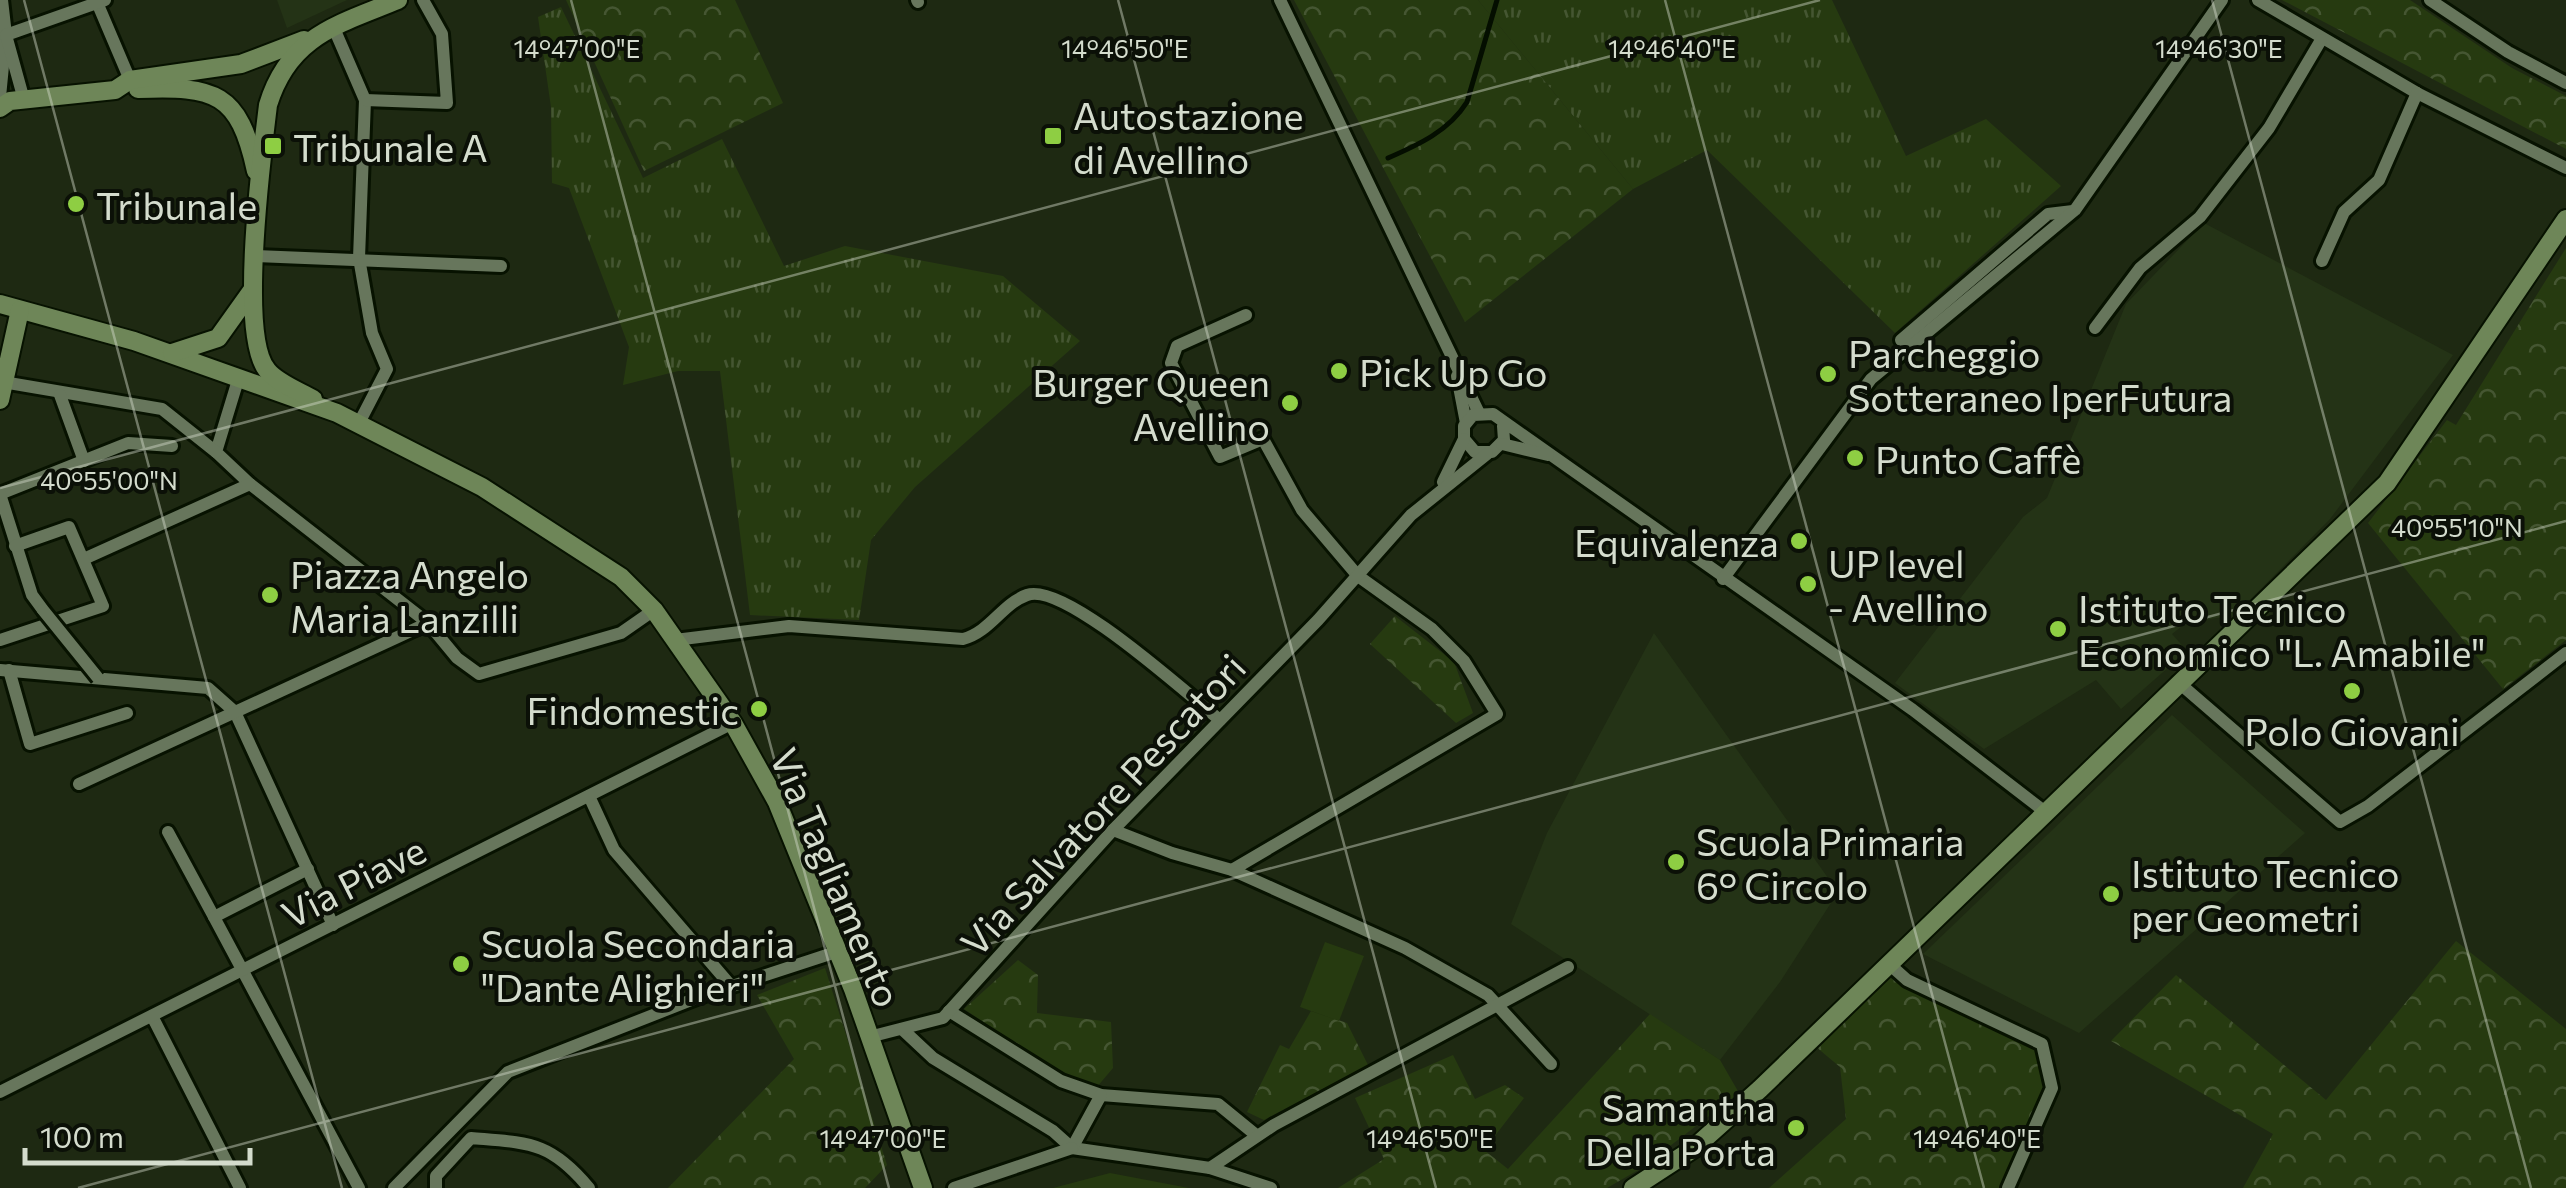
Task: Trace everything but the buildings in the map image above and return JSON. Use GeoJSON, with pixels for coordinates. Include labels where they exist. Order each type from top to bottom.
{"type":"FeatureCollection","features":[{"type":"Feature","properties":{"kind":"street"},"geometry":{"type":"LineString","coordinates":[[2,0],[6,36],[24,100]]}},
{"type":"Feature","properties":{"kind":"street"},"geometry":{"type":"LineString","coordinates":[[0,108],[24,100],[241,64],[398,0]]}},
{"type":"Feature","properties":{"kind":"street"},"geometry":{"type":"LineString","coordinates":[[365,100],[448,102],[442,34],[423,0]]}},
{"type":"Feature","properties":{"kind":"street"},"geometry":{"type":"LineString","coordinates":[[1280,0],[1480,412]]}},
{"type":"Feature","properties":{"kind":"street"},"geometry":{"type":"LineString","coordinates":[[1722,578],[1872,379],[2076,210],[2222,0]]}},
{"type":"Feature","properties":{"kind":"street"},"geometry":{"type":"LineString","coordinates":[[2258,0],[2418,93],[2566,168]]}},
{"type":"Feature","properties":{"kind":"street"},"geometry":{"type":"LineString","coordinates":[[2430,0],[2508,52],[2566,83]]}},
{"type":"Feature","properties":{"kind":"street"},"geometry":{"type":"LineString","coordinates":[[6,36],[100,1],[122,85]]}},
{"type":"Feature","properties":{"kind":"street"},"geometry":{"type":"LineString","coordinates":[[333,26],[365,100],[359,258],[372,333],[387,369],[359,423]]}},
{"type":"Feature","properties":{"kind":"street"},"geometry":{"type":"LineString","coordinates":[[0,96],[6,36]]}},
{"type":"Feature","properties":{"kind":"street"},"geometry":{"type":"LineString","coordinates":[[309,38],[275,80],[268,106],[253,288],[258,348],[265,367],[338,413]]}},
{"type":"Feature","properties":{"kind":"street"},"geometry":{"type":"LineString","coordinates":[[2096,328],[2140,268],[2200,217],[2269,128],[2321,40]]}},
{"type":"Feature","properties":{"kind":"street"},"geometry":{"type":"LineString","coordinates":[[122,85],[189,88],[218,96],[237,112],[248,132],[259,186]]}},
{"type":"Feature","properties":{"kind":"street"},"geometry":{"type":"LineString","coordinates":[[2322,261],[2344,212],[2378,180],[2418,93]]}},
{"type":"Feature","properties":{"kind":"street"},"geometry":{"type":"LineString","coordinates":[[1900,340],[2048,214],[2076,210]]}},
{"type":"Feature","properties":{"kind":"street"},"geometry":{"type":"LineString","coordinates":[[1633,1188],[1718,1129],[2387,483],[2566,219]]}},
{"type":"Feature","properties":{"kind":"street"},"geometry":{"type":"LineString","coordinates":[[256,256],[501,266]]}},
{"type":"Feature","properties":{"kind":"street"},"geometry":{"type":"LineString","coordinates":[[171,353],[218,338],[253,288]]}},
{"type":"Feature","properties":{"kind":"street","name":"Via Tagliamento"},"geometry":{"type":"LineString","coordinates":[[0,304],[171,353],[338,413],[482,487],[621,576],[654,610],[733,724],[776,802],[869,1037],[923,1188]]}},
{"type":"Feature","properties":{"kind":"street"},"geometry":{"type":"LineString","coordinates":[[20,310],[2,379],[60,394],[105,397],[162,409],[250,484],[428,623],[457,658],[479,674],[621,633],[654,610]]}},
{"type":"Feature","properties":{"kind":"street"},"geometry":{"type":"LineString","coordinates":[[1232,870],[1497,714],[1464,661],[1432,629],[1358,576],[1302,510],[1263,439],[1220,458],[1171,363],[1177,346],[1246,315]]}},
{"type":"Feature","properties":{"kind":"street"},"geometry":{"type":"LineString","coordinates":[[1453,354],[1466,422],[1464,440],[1475,452],[1487,454],[1502,444],[1554,457]]}},
{"type":"Feature","properties":{"kind":"street"},"geometry":{"type":"LineString","coordinates":[[216,452],[238,380]]}},
{"type":"Feature","properties":{"kind":"street"},"geometry":{"type":"LineString","coordinates":[[60,394],[84,461]]}},
{"type":"Feature","properties":{"kind":"street"},"geometry":{"type":"LineString","coordinates":[[1466,422],[1480,412],[1493,414],[1504,426],[1554,457],[1913,710],[2044,812]]}},
{"type":"Feature","properties":{"kind":"street"},"geometry":{"type":"LineString","coordinates":[[1502,444],[1504,426]]}},
{"type":"Feature","properties":{"kind":"street","name":"Via Salvatore Pescatori"},"geometry":{"type":"LineString","coordinates":[[1440,487],[1464,440]]}},
{"type":"Feature","properties":{"kind":"street"},"geometry":{"type":"LineString","coordinates":[[98,678],[32,595],[0,494],[128,444],[172,446]]}},
{"type":"Feature","properties":{"kind":"street","name":"Via Salvatore Pescatori"},"geometry":{"type":"LineString","coordinates":[[869,1037],[943,1018],[1113,830],[1440,487],[1487,454]]}},
{"type":"Feature","properties":{"kind":"street"},"geometry":{"type":"LineString","coordinates":[[86,558],[250,484]]}},
{"type":"Feature","properties":{"kind":"street"},"geometry":{"type":"LineString","coordinates":[[0,640],[104,606],[86,558],[68,527],[16,546]]}},
{"type":"Feature","properties":{"kind":"street"},"geometry":{"type":"LineString","coordinates":[[675,640],[789,626],[963,639],[979,635],[1026,595],[1046,594],[1075,607],[1220,720]]}},
{"type":"Feature","properties":{"kind":"street"},"geometry":{"type":"LineString","coordinates":[[79,784],[428,623]]}},
{"type":"Feature","properties":{"kind":"street"},"geometry":{"type":"LineString","coordinates":[[2178,682],[2340,822],[2368,806],[2566,653]]}},
{"type":"Feature","properties":{"kind":"street"},"geometry":{"type":"LineString","coordinates":[[127,713],[30,744],[4,670],[208,688],[236,712],[333,925]]}},
{"type":"Feature","properties":{"kind":"street","name":"Via Piave"},"geometry":{"type":"LineString","coordinates":[[0,1092],[733,724]]}},
{"type":"Feature","properties":{"kind":"street"},"geometry":{"type":"LineString","coordinates":[[590,796],[614,850],[731,986]]}},
{"type":"Feature","properties":{"kind":"street"},"geometry":{"type":"LineString","coordinates":[[1113,830],[1172,854],[1232,870],[1406,948],[1488,995],[1552,1064]]}},
{"type":"Feature","properties":{"kind":"street"},"geometry":{"type":"LineString","coordinates":[[168,832],[359,1188]]}},
{"type":"Feature","properties":{"kind":"street"},"geometry":{"type":"LineString","coordinates":[[214,917],[308,869]]}},
{"type":"Feature","properties":{"kind":"street"},"geometry":{"type":"LineString","coordinates":[[394,1188],[508,1072],[731,986],[836,952]]}},
{"type":"Feature","properties":{"kind":"street"},"geometry":{"type":"LineString","coordinates":[[1888,963],[1907,980],[2042,1044],[2052,1088],[2008,1188]]}},
{"type":"Feature","properties":{"kind":"street"},"geometry":{"type":"LineString","coordinates":[[1210,1168],[1256,1135],[1568,967]]}},
{"type":"Feature","properties":{"kind":"street"},"geometry":{"type":"LineString","coordinates":[[949,1011],[1061,1081],[1101,1095],[1218,1104],[1256,1135]]}},
{"type":"Feature","properties":{"kind":"street"},"geometry":{"type":"LineString","coordinates":[[152,1016],[240,1188]]}},
{"type":"Feature","properties":{"kind":"street"},"geometry":{"type":"LineString","coordinates":[[902,1028],[932,1058],[1054,1131],[1072,1148]]}},
{"type":"Feature","properties":{"kind":"street"},"geometry":{"type":"LineString","coordinates":[[1072,1148],[1101,1095]]}},
{"type":"Feature","properties":{"kind":"street"},"geometry":{"type":"LineString","coordinates":[[436,1188],[436,1176],[471,1138],[535,1144],[570,1166],[589,1188]]}},
{"type":"Feature","properties":{"kind":"street"},"geometry":{"type":"LineString","coordinates":[[954,1188],[1072,1148],[1210,1168],[1271,1188]]}},
{"type":"Feature","properties":{"kind":"shaded area"},"geometry":{"type":"Polygon","coordinates":[[[277,0],[347,0],[287,28],[277,0]]]}},
{"type":"Feature","properties":{"kind":"shaded area"},"geometry":{"type":"Polygon","coordinates":[[[2204,223],[2453,355],[2330,519],[2235,615],[2186,623],[2172,634],[2187,651],[2121,709],[2096,680],[1984,749],[1895,683],[2023,517],[2047,498],[2126,304],[2204,223]]]}},
{"type":"Feature","properties":{"kind":"shaded area","name":"Scuola Primaria 6° Circolo"},"geometry":{"type":"Polygon","coordinates":[[[1654,633],[1838,892],[1780,982],[1720,1060],[1511,924],[1547,833],[1654,633]]]}},
{"type":"Feature","properties":{"kind":"shaded area","name":"Istituto Tecnico per Geometri"},"geometry":{"type":"Polygon","coordinates":[[[2172,715],[2305,833],[2079,1033],[1923,954],[2172,715]]]}},
{"type":"Feature","properties":{"kind":"green space"},"geometry":{"type":"Polygon","coordinates":[[[566,0],[735,0],[783,103],[644,171],[566,0]]]}},
{"type":"Feature","properties":{"kind":"green space"},"geometry":{"type":"Polygon","coordinates":[[[1294,0],[1478,0],[1633,189],[1465,322],[1294,0]]]}},
{"type":"Feature","properties":{"kind":"green space"},"geometry":{"type":"Polygon","coordinates":[[[1478,0],[1832,0],[1906,156],[1986,119],[2061,186],[1895,333],[1707,150],[1633,189],[1478,0]]]}},
{"type":"Feature","properties":{"kind":"green space"},"geometry":{"type":"Polygon","coordinates":[[[2282,0],[2410,0],[2512,68],[2566,96],[2566,149],[2282,0]]]}},
{"type":"Feature","properties":{"kind":"green space"},"geometry":{"type":"Polygon","coordinates":[[[561,7],[643,178],[722,139],[784,266],[845,246],[1003,276],[1080,341],[915,487],[871,540],[859,620],[750,615],[720,371],[678,371],[623,385],[629,347],[569,188],[552,183],[551,107],[538,17],[561,7]]]}},
{"type":"Feature","properties":{"kind":"green space"},"geometry":{"type":"Polygon","coordinates":[[[2566,248],[2566,640],[2503,689],[2368,523],[2447,420],[2456,425],[2566,248]]]}},
{"type":"Feature","properties":{"kind":"green space"},"geometry":{"type":"Polygon","coordinates":[[[1395,616],[1454,662],[1473,713],[1456,723],[1370,644],[1395,616]]]}},
{"type":"Feature","properties":{"kind":"green space"},"geometry":{"type":"Polygon","coordinates":[[[2456,941],[2566,1029],[2566,1188],[2243,1188],[2273,1134],[2111,1041],[2176,975],[2326,1100],[2456,941]]]}},
{"type":"Feature","properties":{"kind":"green space"},"geometry":{"type":"Polygon","coordinates":[[[1325,942],[1364,956],[1339,1021],[1300,1007],[1325,942]]]}},
{"type":"Feature","properties":{"kind":"green space"},"geometry":{"type":"Polygon","coordinates":[[[1018,960],[1038,975],[1037,1013],[1111,1022],[1113,1068],[1096,1088],[1045,1063],[964,1009],[1018,960]]]}},
{"type":"Feature","properties":{"kind":"green space"},"geometry":{"type":"Polygon","coordinates":[[[1888,963],[2042,1044],[2052,1088],[2008,1188],[1769,1188],[1846,1119],[1840,1067],[1809,1041],[1888,963]]]}},
{"type":"Feature","properties":{"kind":"green space"},"geometry":{"type":"Polygon","coordinates":[[[825,968],[887,1165],[865,1188],[668,1188],[794,1059],[757,995],[825,968]]]}},
{"type":"Feature","properties":{"kind":"green space"},"geometry":{"type":"Polygon","coordinates":[[[1311,1011],[1347,1023],[1368,1065],[1264,1120],[1247,1112],[1280,1045],[1289,1049],[1311,1011]]]}},
{"type":"Feature","properties":{"kind":"green space"},"geometry":{"type":"Polygon","coordinates":[[[1650,1014],[1720,1060],[1739,1093],[1640,1169],[1607,1188],[1338,1188],[1384,1159],[1355,1098],[1453,1055],[1475,1099],[1505,1085],[1524,1098],[1484,1150],[1508,1169],[1650,1014]]]}},
{"type":"Feature","properties":{"kind":"green space"},"geometry":{"type":"Polygon","coordinates":[[[1110,1173],[1189,1188],[1053,1188],[1110,1173]]]}},
{"type":"Feature","properties":{"kind":"waterway"},"geometry":{"type":"LineString","coordinates":[[1388,158],[1442,129],[1467,102],[1497,0]]}},
{"type":"Feature","properties":{"kind":"place","name":"Autostazione di Avellino"},"geometry":{"type":"Point","coordinates":[1053,136]}},
{"type":"Feature","properties":{"kind":"place","name":"Tribunale A"},"geometry":{"type":"Point","coordinates":[273,146]}},
{"type":"Feature","properties":{"kind":"place","name":"Tribunale"},"geometry":{"type":"Point","coordinates":[76,204]}},
{"type":"Feature","properties":{"kind":"place","name":"Pick Up Go"},"geometry":{"type":"Point","coordinates":[1339,371]}},
{"type":"Feature","properties":{"kind":"place","name":"Parcheggio Sotteraneo IperFutura"},"geometry":{"type":"Point","coordinates":[1828,374]}},
{"type":"Feature","properties":{"kind":"place","name":"Burger Queen Avellino"},"geometry":{"type":"Point","coordinates":[1290,403]}},
{"type":"Feature","properties":{"kind":"place","name":"Punto Caffè"},"geometry":{"type":"Point","coordinates":[1855,458]}},
{"type":"Feature","properties":{"kind":"place","name":"Equivalenza"},"geometry":{"type":"Point","coordinates":[1799,541]}},
{"type":"Feature","properties":{"kind":"place","name":"UP level - Avellino"},"geometry":{"type":"Point","coordinates":[1808,584]}},
{"type":"Feature","properties":{"kind":"place","name":"Piazza Angelo Maria Lanzilli"},"geometry":{"type":"Point","coordinates":[270,595]}},
{"type":"Feature","properties":{"kind":"place","name":"Istituto Tecnico Economico \"L. Amabile\""},"geometry":{"type":"Point","coordinates":[2058,629]}},
{"type":"Feature","properties":{"kind":"place","name":"Polo Giovani"},"geometry":{"type":"Point","coordinates":[2352,691]}},
{"type":"Feature","properties":{"kind":"place","name":"Findomestic"},"geometry":{"type":"Point","coordinates":[759,709]}},
{"type":"Feature","properties":{"kind":"place","name":"Scuola Primaria 6° Circolo"},"geometry":{"type":"Point","coordinates":[1676,862]}},
{"type":"Feature","properties":{"kind":"place","name":"Istituto Tecnico per Geometri"},"geometry":{"type":"Point","coordinates":[2111,894]}},
{"type":"Feature","properties":{"kind":"place","name":"Scuola Secondaria \"Dante Alighieri\""},"geometry":{"type":"Point","coordinates":[461,964]}},
{"type":"Feature","properties":{"kind":"place","name":"Samantha Della Porta"},"geometry":{"type":"Point","coordinates":[1796,1128]}}]}
